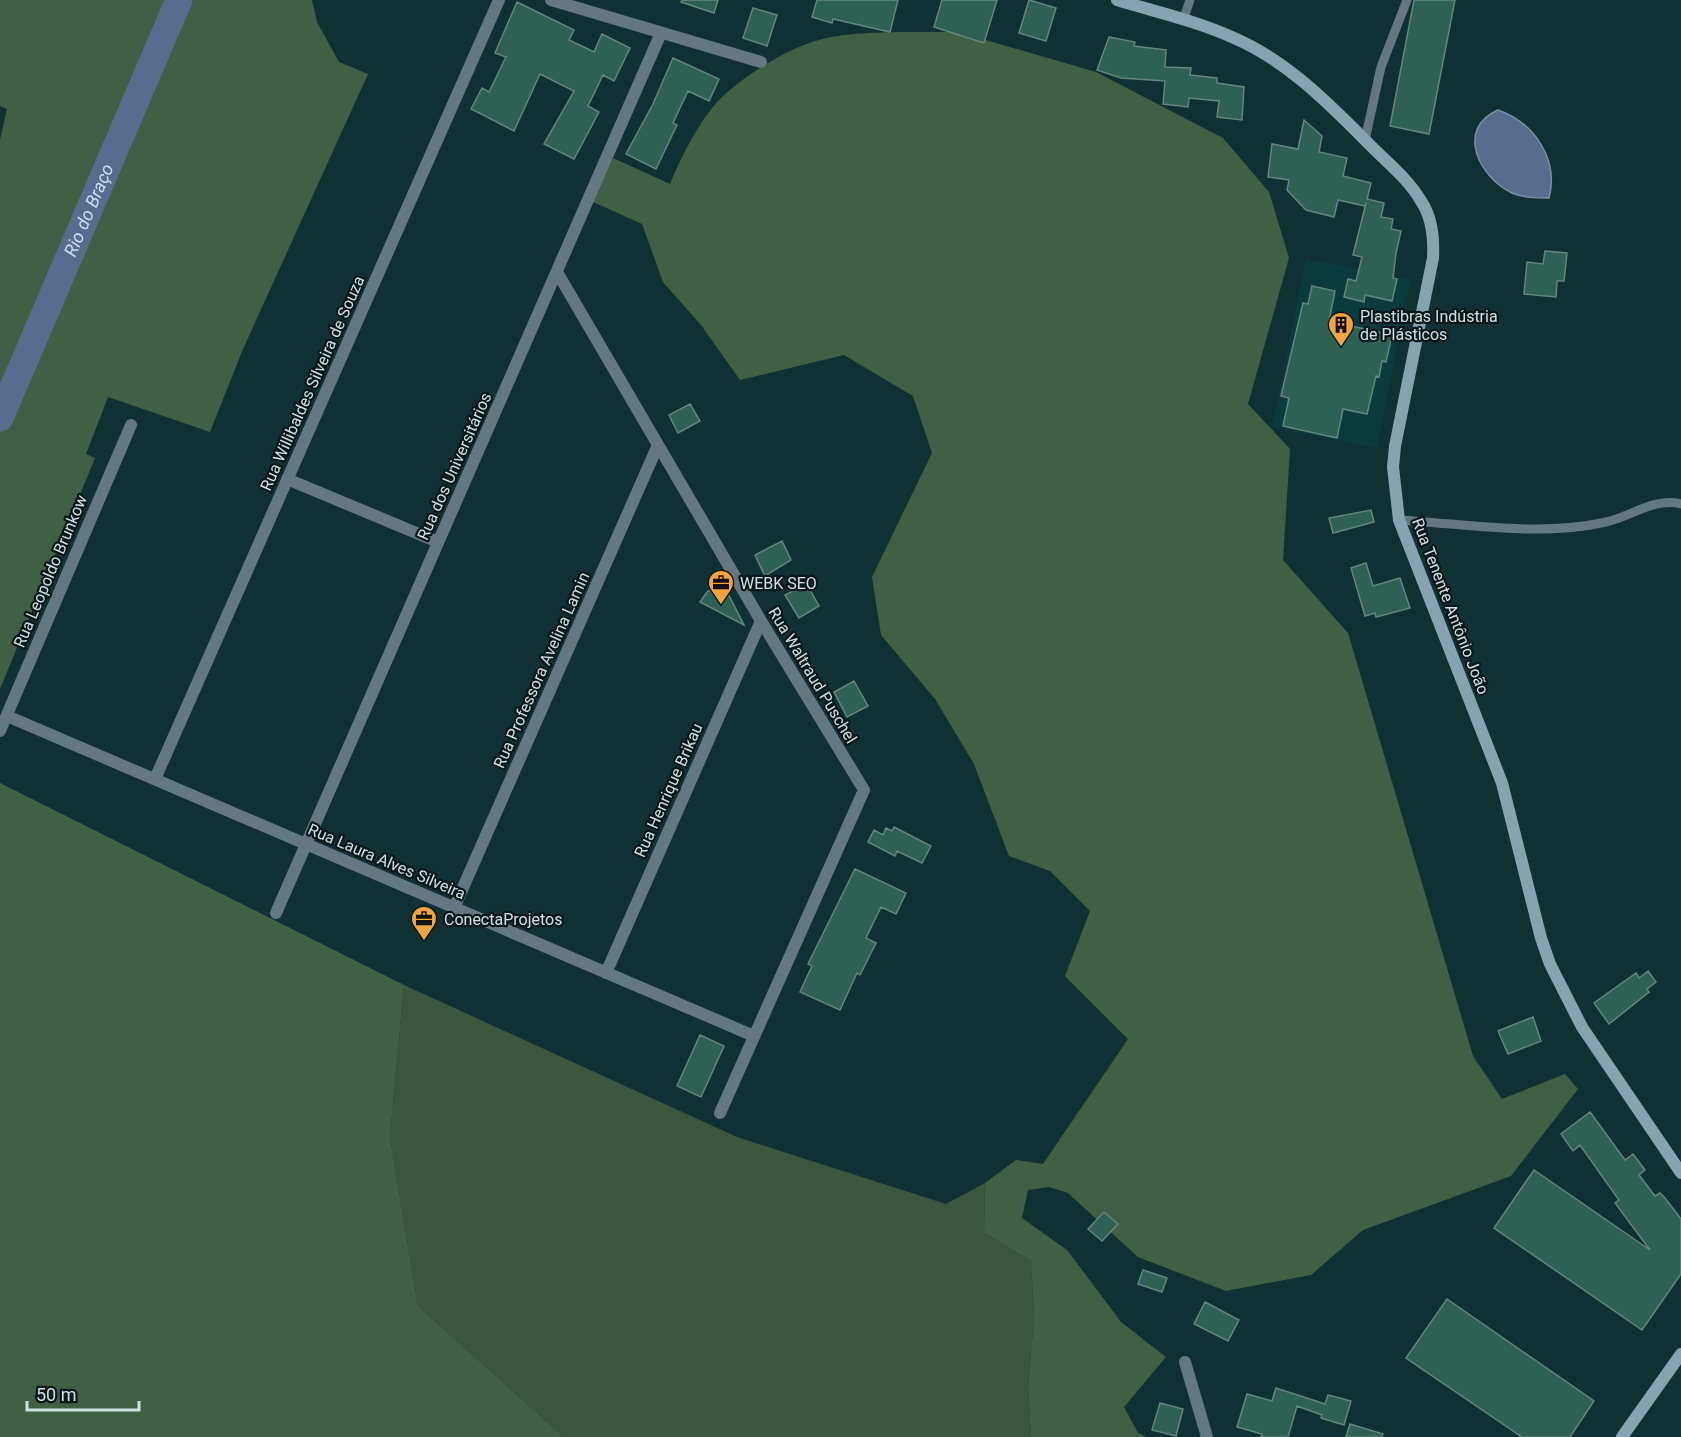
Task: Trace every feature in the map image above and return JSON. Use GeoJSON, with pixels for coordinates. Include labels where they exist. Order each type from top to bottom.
{"type":"FeatureCollection","features":[{"type":"Feature","properties":{"kind":"street","name":"Rua Willibaldes Silveira de Souza"},"geometry":{"type":"LineString","coordinates":[[154,779],[499,0]]}},
{"type":"Feature","properties":{"kind":"street"},"geometry":{"type":"LineString","coordinates":[[551,0],[761,62]]}},
{"type":"Feature","properties":{"kind":"street","name":"Rua Tenente Antônio João"},"geometry":{"type":"LineString","coordinates":[[1117,0],[1234,38],[1268,56],[1301,80],[1365,140],[1406,180],[1422,202],[1428,217],[1433,245],[1428,291],[1395,446],[1393,467],[1399,520],[1502,783],[1541,938],[1550,964],[1582,1027],[1681,1173]]}},
{"type":"Feature","properties":{"kind":"street","name":"Rua dos Universitários"},"geometry":{"type":"LineString","coordinates":[[276,913],[662,33]]}},
{"type":"Feature","properties":{"kind":"street","name":"Rua Waltraud Puschel"},"geometry":{"type":"LineString","coordinates":[[557,272],[761,621],[864,790],[720,1113]]}},
{"type":"Feature","properties":{"kind":"street","name":"Rua Leopoldo Brunkow"},"geometry":{"type":"LineString","coordinates":[[0,731],[131,425]]}},
{"type":"Feature","properties":{"kind":"street","name":"Rua Professora Avelina Lamin"},"geometry":{"type":"LineString","coordinates":[[454,908],[658,445]]}},
{"type":"Feature","properties":{"kind":"street"},"geometry":{"type":"LineString","coordinates":[[287,478],[438,542]]}},
{"type":"Feature","properties":{"kind":"street","name":"Rua Henrique Brikau"},"geometry":{"type":"LineString","coordinates":[[606,973],[761,621]]}},
{"type":"Feature","properties":{"kind":"street","name":"Rua Laura Alves Silveira"},"geometry":{"type":"LineString","coordinates":[[7,716],[754,1036]]}},
{"type":"Feature","properties":{"kind":"street"},"geometry":{"type":"LineString","coordinates":[[1622,1437],[1681,1354]]}},
{"type":"Feature","properties":{"kind":"street"},"geometry":{"type":"LineString","coordinates":[[1185,1362],[1207,1437]]}},
{"type":"Feature","properties":{"kind":"lane"},"geometry":{"type":"LineString","coordinates":[[1183,20],[1190,0]]}},
{"type":"Feature","properties":{"kind":"lane"},"geometry":{"type":"LineString","coordinates":[[1365,140],[1380,67],[1407,0]]}},
{"type":"Feature","properties":{"kind":"lane"},"geometry":{"type":"LineString","coordinates":[[1399,520],[1555,529],[1607,521],[1667,500],[1681,504]]}},
{"type":"Feature","properties":{"kind":"shaded area"},"geometry":{"type":"Polygon","coordinates":[[[1498,110],[1523,124],[1541,145],[1550,170],[1549,198],[1526,197],[1512,193],[1500,186],[1482,165],[1476,153],[1477,129],[1485,118],[1498,110]]]}},
{"type":"Feature","properties":{"kind":"shaded area","name":"Plastibras Indústria de Plásticos"},"geometry":{"type":"Polygon","coordinates":[[[1306,259],[1410,280],[1377,448],[1272,427],[1306,259]]]}},
{"type":"Feature","properties":{"kind":"green space"},"geometry":{"type":"Polygon","coordinates":[[[0,0],[312,0],[317,22],[339,62],[368,74],[243,349],[210,432],[108,397],[86,454],[95,458],[0,689],[0,140],[7,109],[0,106],[0,0]]]}},
{"type":"Feature","properties":{"kind":"green space"},"geometry":{"type":"Polygon","coordinates":[[[958,32],[1096,72],[1223,138],[1269,192],[1289,258],[1248,404],[1290,449],[1283,560],[1348,633],[1473,1056],[1502,1099],[1565,1074],[1578,1089],[1511,1176],[1363,1230],[1311,1275],[1226,1291],[1138,1257],[1068,1193],[1049,1187],[1028,1190],[1022,1218],[1067,1250],[1121,1322],[1166,1357],[1124,1407],[1138,1433],[1147,1437],[1031,1437],[1028,1388],[1034,1318],[1031,1261],[984,1233],[985,1183],[1016,1160],[1043,1164],[1128,1039],[1065,976],[1090,911],[1050,871],[1009,856],[974,764],[935,699],[881,635],[872,577],[932,453],[913,396],[844,355],[740,380],[701,325],[663,282],[642,224],[593,202],[613,158],[670,184],[692,138],[714,106],[739,83],[783,54],[827,38],[851,34],[958,32]]]}},
{"type":"Feature","properties":{"kind":"green space"},"geometry":{"type":"Polygon","coordinates":[[[0,783],[404,985],[390,1137],[418,1306],[564,1437],[0,1437],[0,783]]]}},
{"type":"Feature","properties":{"kind":"green space"},"geometry":{"type":"Polygon","coordinates":[[[404,985],[737,1137],[946,1204],[985,1183],[984,1233],[1031,1261],[1034,1318],[1028,1388],[1031,1437],[564,1437],[418,1306],[390,1137],[404,985]]]}},
{"type":"Feature","properties":{"kind":"building"},"geometry":{"type":"Polygon","coordinates":[[[682,0],[718,0],[714,13],[681,2],[682,0]]]}},
{"type":"Feature","properties":{"kind":"building"},"geometry":{"type":"Polygon","coordinates":[[[817,0],[898,0],[890,32],[833,19],[832,23],[812,17],[817,0]]]}},
{"type":"Feature","properties":{"kind":"building"},"geometry":{"type":"Polygon","coordinates":[[[942,0],[997,0],[984,43],[934,27],[942,0]]]}},
{"type":"Feature","properties":{"kind":"building"},"geometry":{"type":"Polygon","coordinates":[[[1029,0],[1056,8],[1046,41],[1019,33],[1029,0]]]}},
{"type":"Feature","properties":{"kind":"building"},"geometry":{"type":"Polygon","coordinates":[[[1414,0],[1455,0],[1429,134],[1390,126],[1414,0]]]}},
{"type":"Feature","properties":{"kind":"building"},"geometry":{"type":"Polygon","coordinates":[[[517,2],[574,30],[569,40],[594,52],[602,34],[630,48],[614,81],[603,75],[588,106],[599,112],[574,159],[544,144],[574,91],[540,74],[514,131],[471,109],[482,88],[489,92],[506,57],[495,53],[517,2]]]}},
{"type":"Feature","properties":{"kind":"building"},"geometry":{"type":"Polygon","coordinates":[[[753,8],[777,15],[767,46],[743,38],[753,8]]]}},
{"type":"Feature","properties":{"kind":"building"},"geometry":{"type":"Polygon","coordinates":[[[1109,37],[1135,42],[1134,46],[1166,50],[1165,67],[1191,68],[1190,75],[1217,78],[1217,83],[1244,87],[1242,120],[1217,117],[1219,101],[1189,98],[1188,107],[1163,104],[1165,81],[1121,78],[1097,70],[1109,37]]]}},
{"type":"Feature","properties":{"kind":"building"},"geometry":{"type":"Polygon","coordinates":[[[673,58],[719,79],[709,101],[688,91],[673,123],[677,125],[656,169],[626,154],[653,104],[673,58]]]}},
{"type":"Feature","properties":{"kind":"building"},"geometry":{"type":"Polygon","coordinates":[[[1304,120],[1322,136],[1319,152],[1347,158],[1343,176],[1371,183],[1367,199],[1384,203],[1381,217],[1393,219],[1391,229],[1401,231],[1393,278],[1397,279],[1392,301],[1365,295],[1364,302],[1344,297],[1348,279],[1356,281],[1362,257],[1353,255],[1366,203],[1365,206],[1338,200],[1334,217],[1306,210],[1287,190],[1289,180],[1268,177],[1272,144],[1298,149],[1304,120]]]}},
{"type":"Feature","properties":{"kind":"building"},"geometry":{"type":"Polygon","coordinates":[[[1545,251],[1567,253],[1564,281],[1557,281],[1556,297],[1524,294],[1527,262],[1543,264],[1545,251]]]}},
{"type":"Feature","properties":{"kind":"building","name":"Plastibras Indústria de Plásticos"},"geometry":{"type":"Polygon","coordinates":[[[1312,286],[1335,291],[1329,321],[1392,335],[1386,362],[1382,361],[1379,377],[1376,376],[1367,414],[1343,409],[1337,438],[1283,426],[1289,398],[1281,396],[1303,303],[1308,304],[1312,286]]]}},
{"type":"Feature","properties":{"kind":"building"},"geometry":{"type":"Polygon","coordinates":[[[690,404],[700,421],[678,433],[669,415],[690,404]]]}},
{"type":"Feature","properties":{"kind":"building"},"geometry":{"type":"Polygon","coordinates":[[[1371,510],[1374,522],[1333,533],[1329,518],[1371,510]]]}},
{"type":"Feature","properties":{"kind":"building"},"geometry":{"type":"Polygon","coordinates":[[[782,541],[791,560],[765,576],[755,555],[782,541]]]}},
{"type":"Feature","properties":{"kind":"building"},"geometry":{"type":"Polygon","coordinates":[[[1366,563],[1373,586],[1400,578],[1410,608],[1376,617],[1375,613],[1365,616],[1351,568],[1366,563]]]}},
{"type":"Feature","properties":{"kind":"building","name":"WEBK SEO"},"geometry":{"type":"Polygon","coordinates":[[[722,582],[744,625],[700,602],[707,592],[722,582]]]}},
{"type":"Feature","properties":{"kind":"building"},"geometry":{"type":"Polygon","coordinates":[[[807,584],[819,606],[799,618],[785,595],[807,584]]]}},
{"type":"Feature","properties":{"kind":"building"},"geometry":{"type":"Polygon","coordinates":[[[854,681],[868,706],[847,717],[834,692],[854,681]]]}},
{"type":"Feature","properties":{"kind":"building"},"geometry":{"type":"Polygon","coordinates":[[[894,827],[931,846],[922,863],[897,851],[895,856],[868,842],[874,830],[883,835],[886,828],[892,831],[894,827]]]}},
{"type":"Feature","properties":{"kind":"building"},"geometry":{"type":"Polygon","coordinates":[[[855,869],[906,893],[896,914],[881,907],[866,938],[876,943],[860,975],[857,973],[840,1010],[800,992],[812,966],[808,964],[855,869]]]}},
{"type":"Feature","properties":{"kind":"building"},"geometry":{"type":"Polygon","coordinates":[[[1648,971],[1656,982],[1647,989],[1649,992],[1609,1024],[1594,1003],[1636,973],[1639,978],[1648,971]]]}},
{"type":"Feature","properties":{"kind":"building"},"geometry":{"type":"Polygon","coordinates":[[[1533,1017],[1541,1041],[1508,1054],[1498,1031],[1533,1017]]]}},
{"type":"Feature","properties":{"kind":"building"},"geometry":{"type":"Polygon","coordinates":[[[700,1035],[724,1046],[701,1097],[677,1086],[700,1035]]]}},
{"type":"Feature","properties":{"kind":"building"},"geometry":{"type":"Polygon","coordinates":[[[1590,1112],[1625,1160],[1633,1154],[1645,1170],[1639,1175],[1655,1196],[1660,1193],[1665,1198],[1681,1219],[1681,1274],[1642,1330],[1494,1228],[1534,1170],[1650,1250],[1615,1203],[1619,1200],[1580,1145],[1573,1151],[1561,1134],[1590,1112]]]}},
{"type":"Feature","properties":{"kind":"building"},"geometry":{"type":"Polygon","coordinates":[[[1104,1212],[1118,1224],[1102,1241],[1088,1229],[1104,1212]]]}},
{"type":"Feature","properties":{"kind":"building"},"geometry":{"type":"Polygon","coordinates":[[[1143,1270],[1167,1278],[1162,1292],[1138,1284],[1143,1270]]]}},
{"type":"Feature","properties":{"kind":"building"},"geometry":{"type":"Polygon","coordinates":[[[1447,1299],[1594,1401],[1570,1437],[1522,1437],[1406,1358],[1447,1299]]]}},
{"type":"Feature","properties":{"kind":"building"},"geometry":{"type":"Polygon","coordinates":[[[1205,1302],[1239,1320],[1228,1341],[1194,1324],[1205,1302]]]}},
{"type":"Feature","properties":{"kind":"building"},"geometry":{"type":"Polygon","coordinates":[[[1276,1388],[1325,1404],[1328,1395],[1351,1401],[1344,1425],[1321,1418],[1322,1415],[1297,1406],[1288,1437],[1261,1437],[1262,1434],[1237,1427],[1247,1394],[1272,1401],[1276,1388]]]}},
{"type":"Feature","properties":{"kind":"building"},"geometry":{"type":"Polygon","coordinates":[[[1160,1403],[1183,1409],[1176,1436],[1152,1430],[1160,1403]]]}},
{"type":"Feature","properties":{"kind":"building"},"geometry":{"type":"Polygon","coordinates":[[[1350,1424],[1383,1434],[1382,1437],[1346,1437],[1350,1424]]]}},
{"type":"Feature","properties":{"kind":"waterway","name":"Rio do Braço"},"geometry":{"type":"LineString","coordinates":[[0,418],[179,0]]}},
{"type":"Feature","properties":{"kind":"place","name":"Plastibras Indústria de Plásticos"},"geometry":{"type":"Point","coordinates":[1341,348]}},
{"type":"Feature","properties":{"kind":"place","name":"WEBK SEO"},"geometry":{"type":"Point","coordinates":[721,606]}},
{"type":"Feature","properties":{"kind":"place","name":"ConectaProjetos"},"geometry":{"type":"Point","coordinates":[424,942]}}]}
